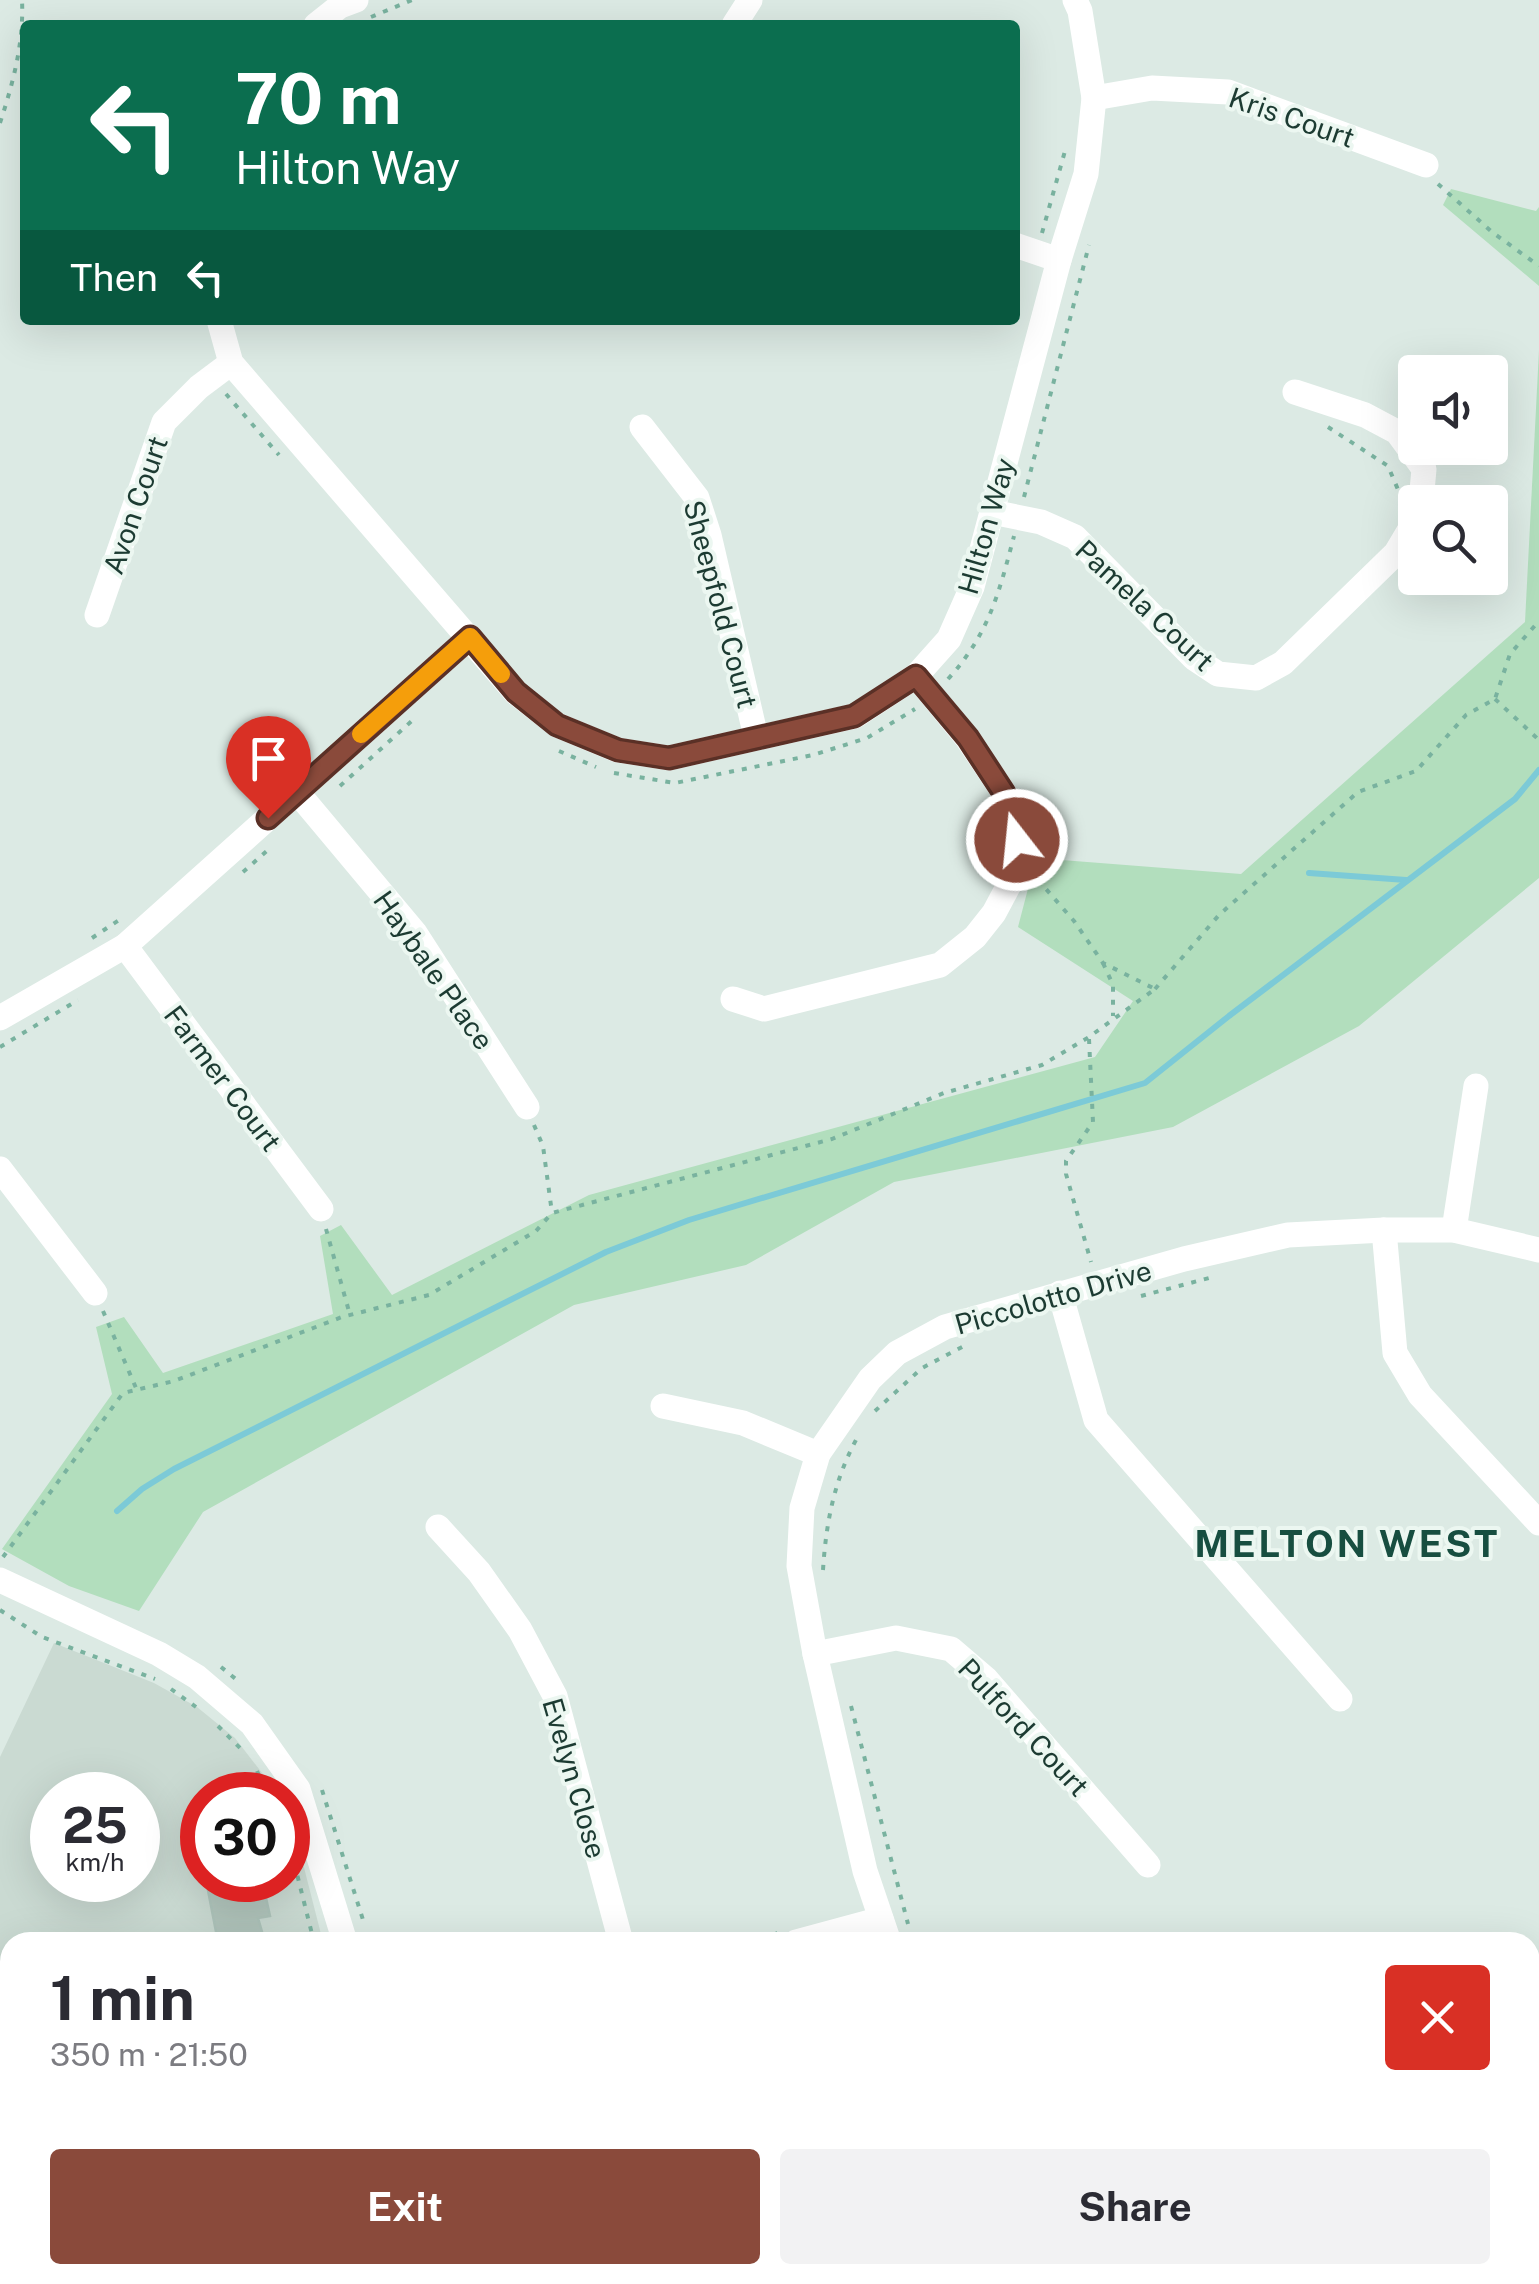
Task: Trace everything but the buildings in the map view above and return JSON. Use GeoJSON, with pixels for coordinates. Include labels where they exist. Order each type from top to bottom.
{"type":"FeatureCollection","features":[{"type":"Feature","properties":{"kind":"street","name":"Hilton Way"},"geometry":{"type":"LineString","coordinates":[[219,325],[223,369],[516,692],[557,725],[618,750],[669,758],[854,716],[924,685],[972,587],[992,512],[1037,252],[1086,174],[1094,98],[1075,0]]}},
{"type":"Feature","properties":{"kind":"street"},"geometry":{"type":"LineString","coordinates":[[322,20],[340,6],[362,9]]}},
{"type":"Feature","properties":{"kind":"street","name":"Kris Court"},"geometry":{"type":"LineString","coordinates":[[1094,98],[1152,88],[1228,92],[1426,165]]}},
{"type":"Feature","properties":{"kind":"street","name":"Avon Court"},"geometry":{"type":"LineString","coordinates":[[96,615],[164,422],[223,369]]}},
{"type":"Feature","properties":{"kind":"street"},"geometry":{"type":"LineString","coordinates":[[1295,392],[1364,415],[1397,432],[1424,469],[1419,485]]}},
{"type":"Feature","properties":{"kind":"street","name":"Sheepfold Court"},"geometry":{"type":"LineString","coordinates":[[642,427],[697,498],[756,737]]}},
{"type":"Feature","properties":{"kind":"street","name":"Pamela Court"},"geometry":{"type":"LineString","coordinates":[[992,512],[1026,511],[1074,537],[1194,658],[1218,674],[1256,678],[1283,663],[1398,548]]}},
{"type":"Feature","properties":{"kind":"street"},"geometry":{"type":"LineString","coordinates":[[0,1018],[125,946],[470,637]]}},
{"type":"Feature","properties":{"kind":"street"},"geometry":{"type":"LineString","coordinates":[[733,999],[764,1009],[940,965],[975,937],[994,913],[1010,880],[1017,840],[1004,793],[968,738],[924,685]]}},
{"type":"Feature","properties":{"kind":"street","name":"Haybale Place"},"geometry":{"type":"LineString","coordinates":[[297,792],[416,933],[527,1107]]}},
{"type":"Feature","properties":{"kind":"street","name":"Farmer Court"},"geometry":{"type":"LineString","coordinates":[[125,946],[321,1210]]}},
{"type":"Feature","properties":{"kind":"street"},"geometry":{"type":"LineString","coordinates":[[1454,1230],[1476,1086]]}},
{"type":"Feature","properties":{"kind":"street"},"geometry":{"type":"LineString","coordinates":[[0,1170],[95,1292]]}},
{"type":"Feature","properties":{"kind":"street"},"geometry":{"type":"LineString","coordinates":[[1384,1230],[1396,1353],[1420,1395],[1539,1522]]}},
{"type":"Feature","properties":{"kind":"street","name":"Piccolotto Drive"},"geometry":{"type":"LineString","coordinates":[[894,1931],[865,1871],[814,1654],[799,1566],[802,1508],[818,1454],[870,1379],[898,1353],[945,1327],[1060,1293],[1288,1235],[1454,1230],[1539,1250]]}},
{"type":"Feature","properties":{"kind":"street"},"geometry":{"type":"LineString","coordinates":[[1060,1293],[1096,1420],[1340,1699]]}},
{"type":"Feature","properties":{"kind":"street"},"geometry":{"type":"LineString","coordinates":[[663,1406],[743,1423],[818,1454]]}},
{"type":"Feature","properties":{"kind":"street","name":"Evelyn Close"},"geometry":{"type":"LineString","coordinates":[[438,1527],[479,1572],[520,1630],[555,1696],[618,1932]]}},
{"type":"Feature","properties":{"kind":"street"},"geometry":{"type":"LineString","coordinates":[[0,1580],[198,1676],[252,1724],[298,1788],[342,1932]]}},
{"type":"Feature","properties":{"kind":"street","name":"Pulford Court"},"geometry":{"type":"LineString","coordinates":[[814,1654],[896,1638],[951,1649],[986,1679],[1148,1865]]}},
{"type":"Feature","properties":{"kind":"path"},"geometry":{"type":"LineString","coordinates":[[362,9],[412,0]]}},
{"type":"Feature","properties":{"kind":"path"},"geometry":{"type":"LineString","coordinates":[[0,123],[14,81],[20,42]]}},
{"type":"Feature","properties":{"kind":"path"},"geometry":{"type":"LineString","coordinates":[[1037,252],[1067,139]]}},
{"type":"Feature","properties":{"kind":"path"},"geometry":{"type":"LineString","coordinates":[[1426,165],[1441,190],[1539,266]]}},
{"type":"Feature","properties":{"kind":"path"},"geometry":{"type":"LineString","coordinates":[[556,749],[570,758],[622,776],[675,783],[813,755],[867,738],[909,714],[924,685],[972,653],[994,611],[1026,511],[1025,486],[1089,242]]}},
{"type":"Feature","properties":{"kind":"path"},"geometry":{"type":"LineString","coordinates":[[223,369],[233,403],[280,456]]}},
{"type":"Feature","properties":{"kind":"path"},"geometry":{"type":"LineString","coordinates":[[1322,420],[1335,434],[1388,466],[1398,491]]}},
{"type":"Feature","properties":{"kind":"path"},"geometry":{"type":"LineString","coordinates":[[0,1561],[116,1400],[136,1388],[174,1381],[350,1314],[430,1296],[536,1231],[552,1213],[832,1138],[944,1093],[1042,1065],[1088,1037],[1154,990],[1218,915],[1358,792],[1416,771],[1466,715],[1495,699],[1510,654],[1539,621]]}},
{"type":"Feature","properties":{"kind":"path"},"geometry":{"type":"LineString","coordinates":[[1495,699],[1539,740]]}},
{"type":"Feature","properties":{"kind":"path"},"geometry":{"type":"LineString","coordinates":[[1015,854],[1074,921],[1103,963],[1113,985],[1113,1017]]}},
{"type":"Feature","properties":{"kind":"path"},"geometry":{"type":"LineString","coordinates":[[1103,963],[1154,990]]}},
{"type":"Feature","properties":{"kind":"path"},"geometry":{"type":"LineString","coordinates":[[1088,1037],[1093,1122],[1066,1161],[1066,1174],[1090,1262]]}},
{"type":"Feature","properties":{"kind":"path"},"geometry":{"type":"LineString","coordinates":[[527,1107],[543,1146],[552,1213]]}},
{"type":"Feature","properties":{"kind":"path"},"geometry":{"type":"LineString","coordinates":[[321,1210],[350,1314]]}},
{"type":"Feature","properties":{"kind":"path"},"geometry":{"type":"LineString","coordinates":[[1137,1297],[1224,1274]]}},
{"type":"Feature","properties":{"kind":"path"},"geometry":{"type":"LineString","coordinates":[[95,1292],[136,1388]]}},
{"type":"Feature","properties":{"kind":"path"},"geometry":{"type":"LineString","coordinates":[[873,1413],[922,1368],[975,1342]]}},
{"type":"Feature","properties":{"kind":"path"},"geometry":{"type":"LineString","coordinates":[[823,1571],[830,1507],[839,1478],[864,1429]]}},
{"type":"Feature","properties":{"kind":"path"},"geometry":{"type":"LineString","coordinates":[[0,1610],[42,1636],[162,1682],[210,1718],[252,1760],[257,1772]]}},
{"type":"Feature","properties":{"kind":"path"},"geometry":{"type":"LineString","coordinates":[[848,1694],[894,1931]]}},
{"type":"Feature","properties":{"kind":"path"},"geometry":{"type":"LineString","coordinates":[[304,1902],[312,1932]]}},
{"type":"Feature","properties":{"kind":"shaded area"},"geometry":{"type":"Polygon","coordinates":[[[54,1643],[154,1683],[197,1707],[235,1738],[261,1772],[180,1772],[180,1902],[310,1902],[310,1891],[320,1932],[0,1932],[0,1757],[54,1643]]]}},
{"type":"Feature","properties":{"kind":"green space"},"geometry":{"type":"Polygon","coordinates":[[[1451,189],[1536,211],[1539,207],[1539,286],[1443,205],[1451,189]]]}},
{"type":"Feature","properties":{"kind":"green space"},"geometry":{"type":"Polygon","coordinates":[[[1539,350],[1539,878],[1359,1026],[1173,1127],[894,1182],[746,1265],[574,1305],[203,1512],[139,1611],[69,1586],[2,1549],[112,1394],[96,1327],[124,1317],[163,1373],[333,1314],[320,1236],[341,1225],[392,1295],[589,1195],[1095,1057],[1133,1001],[1018,927],[1036,858],[1241,874],[1525,622],[1539,350]]]}},
{"type":"Feature","properties":{"kind":"waterway"},"geometry":{"type":"LineString","coordinates":[[117,1511],[174,1469],[606,1252],[689,1220],[1145,1083],[1515,799],[1539,770]]}},
{"type":"Feature","properties":{"kind":"waterway"},"geometry":{"type":"LineString","coordinates":[[1309,873],[1406,880]]}},
{"type":"Feature","properties":{"kind":"slow traffic"},"geometry":{"type":"LineString","coordinates":[[361,734],[470,637],[501,674]]}},
{"type":"Feature","properties":{"kind":"district","name":"MELTON WEST"},"geometry":{"type":"Point","coordinates":[1347,1543]}},
{"type":"Feature","properties":{"kind":"route"},"geometry":{"type":"LineString","coordinates":[[268,818],[470,637],[516,692],[557,725],[618,750],[669,758],[854,716],[916,676],[968,738],[1004,793],[1017,840]]}}]}
